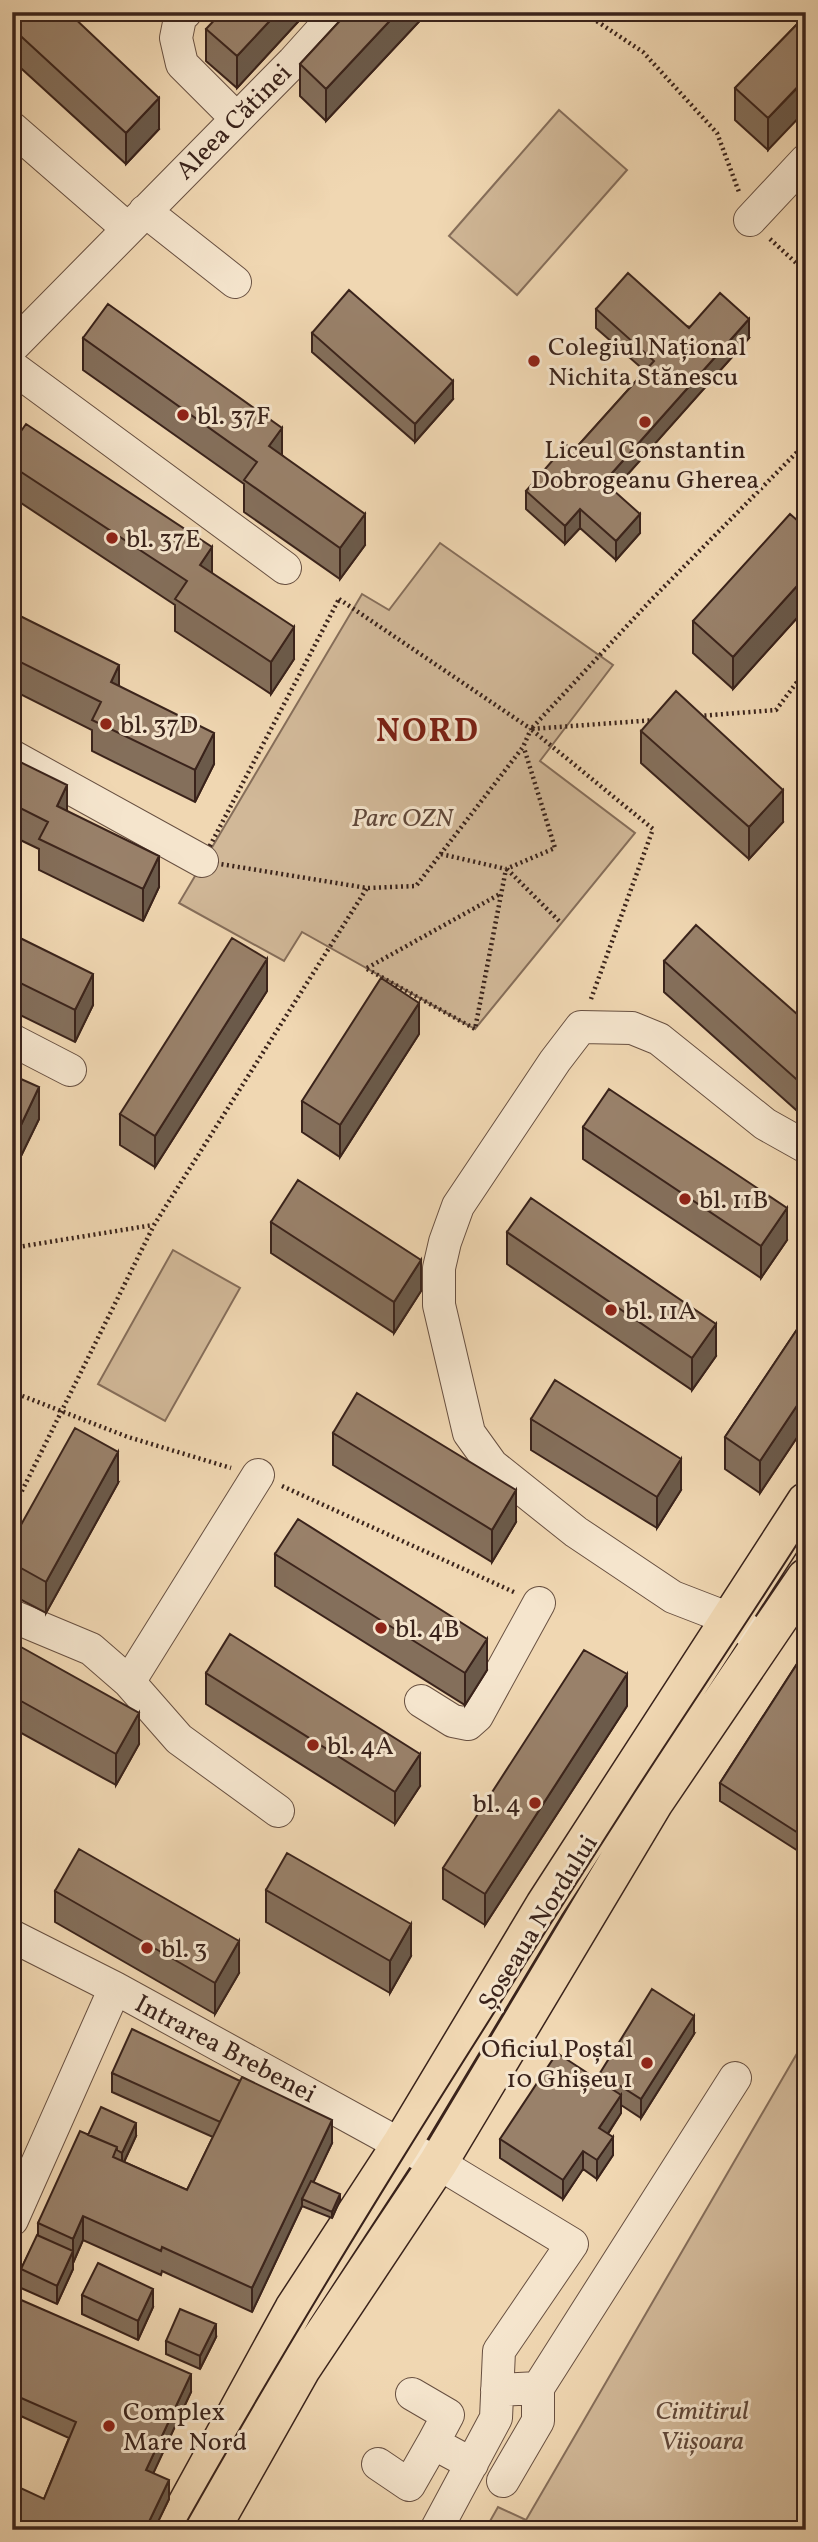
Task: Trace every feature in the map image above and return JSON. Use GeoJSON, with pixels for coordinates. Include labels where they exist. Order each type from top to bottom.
{"type":"FeatureCollection","features":[{"type":"Feature","properties":{"kind":"main road","name":"Șoseaua Nordului"},"geometry":{"type":"LineString","coordinates":[[173,2530],[294,2309],[401,2145],[552,1894],[806,1502]]}},
{"type":"Feature","properties":{"kind":"main road","name":"Șoseaua Nordului"},"geometry":{"type":"LineString","coordinates":[[211,2530],[301,2369],[438,2162],[654,1802],[806,1578]]}},
{"type":"Feature","properties":{"kind":"street"},"geometry":{"type":"LineString","coordinates":[[186,12],[180,18],[176,38],[182,64],[236,118]]}},
{"type":"Feature","properties":{"kind":"street","name":"Aleea Cătinei"},"geometry":{"type":"LineString","coordinates":[[12,347],[338,12]]}},
{"type":"Feature","properties":{"kind":"street"},"geometry":{"type":"LineString","coordinates":[[12,128],[136,219],[235,282]]}},
{"type":"Feature","properties":{"kind":"street"},"geometry":{"type":"LineString","coordinates":[[750,220],[806,160]]}},
{"type":"Feature","properties":{"kind":"street"},"geometry":{"type":"LineString","coordinates":[[12,367],[285,568]]}},
{"type":"Feature","properties":{"kind":"street"},"geometry":{"type":"LineString","coordinates":[[12,756],[202,861]]}},
{"type":"Feature","properties":{"kind":"street"},"geometry":{"type":"LineString","coordinates":[[764,1640],[730,1619],[673,1597],[576,1531],[492,1465],[469,1433],[439,1305],[439,1268],[458,1206],[555,1061],[581,1027],[632,1028],[659,1039],[765,1124],[806,1147]]}},
{"type":"Feature","properties":{"kind":"street"},"geometry":{"type":"LineString","coordinates":[[12,1040],[70,1070]]}},
{"type":"Feature","properties":{"kind":"street"},"geometry":{"type":"LineString","coordinates":[[129,1682],[258,1475]]}},
{"type":"Feature","properties":{"kind":"street"},"geometry":{"type":"LineString","coordinates":[[421,1701],[453,1721],[468,1724],[477,1716],[539,1603]]}},
{"type":"Feature","properties":{"kind":"street"},"geometry":{"type":"LineString","coordinates":[[12,1616],[90,1649],[129,1682],[179,1740],[278,1811]]}},
{"type":"Feature","properties":{"kind":"street","name":"Intrarea Brebenei"},"geometry":{"type":"LineString","coordinates":[[12,1936],[116,1988],[401,2145],[438,2162],[572,2244],[499,2351],[497,2390]]}},
{"type":"Feature","properties":{"kind":"street"},"geometry":{"type":"LineString","coordinates":[[12,2220],[116,1988]]}},
{"type":"Feature","properties":{"kind":"street"},"geometry":{"type":"LineString","coordinates":[[503,2481],[538,2421],[538,2388],[735,2078]]}},
{"type":"Feature","properties":{"kind":"street"},"geometry":{"type":"LineString","coordinates":[[436,2530],[496,2418],[497,2390],[538,2388]]}},
{"type":"Feature","properties":{"kind":"street"},"geometry":{"type":"LineString","coordinates":[[378,2464],[409,2485],[448,2414],[412,2395]]}},
{"type":"Feature","properties":{"kind":"street"},"geometry":{"type":"LineString","coordinates":[[433,2443],[472,2463]]}},
{"type":"Feature","properties":{"kind":"path"},"geometry":{"type":"LineString","coordinates":[[583,12],[643,52],[717,134],[750,220],[806,272]]}},
{"type":"Feature","properties":{"kind":"path"},"geometry":{"type":"LineString","coordinates":[[581,1027],[653,828],[531,729],[340,599],[202,861],[367,888],[416,886],[523,747],[531,729],[652,599],[806,443]]}},
{"type":"Feature","properties":{"kind":"path"},"geometry":{"type":"LineString","coordinates":[[695,717],[776,710],[806,670]]}},
{"type":"Feature","properties":{"kind":"path"},"geometry":{"type":"LineString","coordinates":[[531,729],[667,719]]}},
{"type":"Feature","properties":{"kind":"path"},"geometry":{"type":"LineString","coordinates":[[506,869],[555,848],[523,747]]}},
{"type":"Feature","properties":{"kind":"path"},"geometry":{"type":"LineString","coordinates":[[441,854],[506,869],[561,923]]}},
{"type":"Feature","properties":{"kind":"path"},"geometry":{"type":"LineString","coordinates":[[501,894],[367,969],[475,1029],[506,869]]}},
{"type":"Feature","properties":{"kind":"path"},"geometry":{"type":"LineString","coordinates":[[12,1511],[154,1224],[367,888]]}},
{"type":"Feature","properties":{"kind":"path"},"geometry":{"type":"LineString","coordinates":[[12,1248],[154,1224]]}},
{"type":"Feature","properties":{"kind":"path"},"geometry":{"type":"LineString","coordinates":[[12,1392],[191,1457],[258,1475],[419,1551],[539,1603]]}},
{"type":"Feature","properties":{"kind":"path"},"geometry":{"type":"LineString","coordinates":[[799,2530],[806,2521]]}},
{"type":"Feature","properties":{"kind":"green space"},"geometry":{"type":"Polygon","coordinates":[[[559,110],[627,170],[517,295],[449,236],[559,110]]]}},
{"type":"Feature","properties":{"kind":"green space","name":"Parc OZN"},"geometry":{"type":"Polygon","coordinates":[[[440,543],[613,665],[540,761],[635,833],[475,1029],[302,932],[284,961],[179,903],[362,594],[389,610],[440,543]]]}},
{"type":"Feature","properties":{"kind":"green space"},"geometry":{"type":"Polygon","coordinates":[[[173,1250],[240,1288],[165,1421],[98,1384],[173,1250]]]}},
{"type":"Feature","properties":{"kind":"green space","name":"Cimitirul Viișoara"},"geometry":{"type":"Polygon","coordinates":[[[806,2038],[806,2530],[485,2530],[498,2507],[526,2520],[806,2038]]]}},
{"type":"Feature","properties":{"kind":"building"},"geometry":{"type":"Polygon","coordinates":[[[12,12],[68,12],[159,98],[126,133],[12,28],[12,12]]]}},
{"type":"Feature","properties":{"kind":"building"},"geometry":{"type":"Polygon","coordinates":[[[222,12],[278,12],[237,56],[206,29],[222,12]]]}},
{"type":"Feature","properties":{"kind":"building"},"geometry":{"type":"Polygon","coordinates":[[[348,12],[398,12],[326,89],[300,64],[348,12]]]}},
{"type":"Feature","properties":{"kind":"building"},"geometry":{"type":"Polygon","coordinates":[[[806,15],[806,78],[768,118],[735,88],[806,15]]]}},
{"type":"Feature","properties":{"kind":"building","name":"Liceul Constantin Dobrogeanu Gherea"},"geometry":{"type":"Polygon","coordinates":[[[628,273],[689,328],[720,293],[749,319],[604,482],[640,514],[616,541],[580,509],[565,526],[526,491],[566,445],[575,449],[654,361],[596,309],[628,273]]]}},
{"type":"Feature","properties":{"kind":"building"},"geometry":{"type":"Polygon","coordinates":[[[349,290],[453,381],[415,424],[312,333],[349,290]]]}},
{"type":"Feature","properties":{"kind":"building"},"geometry":{"type":"Polygon","coordinates":[[[108,304],[282,428],[269,446],[365,514],[340,548],[244,480],[257,462],[83,338],[108,304]]]}},
{"type":"Feature","properties":{"kind":"building"},"geometry":{"type":"Polygon","coordinates":[[[26,424],[212,547],[200,565],[294,627],[271,662],[175,599],[187,581],[12,466],[12,444],[26,424]]]}},
{"type":"Feature","properties":{"kind":"building"},"geometry":{"type":"Polygon","coordinates":[[[790,514],[806,528],[806,576],[733,657],[693,621],[790,514]]]}},
{"type":"Feature","properties":{"kind":"building"},"geometry":{"type":"Polygon","coordinates":[[[12,612],[119,665],[111,682],[214,733],[195,770],[92,720],[101,702],[12,658],[12,612]]]}},
{"type":"Feature","properties":{"kind":"building"},"geometry":{"type":"Polygon","coordinates":[[[676,691],[783,790],[749,827],[641,731],[676,691]]]}},
{"type":"Feature","properties":{"kind":"building"},"geometry":{"type":"Polygon","coordinates":[[[12,758],[67,785],[57,806],[159,856],[143,889],[39,839],[48,822],[12,804],[12,758]]]}},
{"type":"Feature","properties":{"kind":"building"},"geometry":{"type":"Polygon","coordinates":[[[696,925],[806,1022],[804,1086],[664,961],[696,925]]]}},
{"type":"Feature","properties":{"kind":"building"},"geometry":{"type":"Polygon","coordinates":[[[12,934],[93,974],[75,1010],[12,979],[12,934]]]}},
{"type":"Feature","properties":{"kind":"building"},"geometry":{"type":"Polygon","coordinates":[[[232,938],[267,959],[155,1136],[120,1114],[232,938]]]}},
{"type":"Feature","properties":{"kind":"building"},"geometry":{"type":"Polygon","coordinates":[[[381,978],[419,1003],[340,1125],[302,1101],[381,978]]]}},
{"type":"Feature","properties":{"kind":"building"},"geometry":{"type":"Polygon","coordinates":[[[12,1075],[39,1087],[21,1125],[12,1121],[12,1075]]]}},
{"type":"Feature","properties":{"kind":"building"},"geometry":{"type":"Polygon","coordinates":[[[609,1089],[787,1208],[761,1246],[583,1127],[609,1089]]]}},
{"type":"Feature","properties":{"kind":"building"},"geometry":{"type":"Polygon","coordinates":[[[298,1180],[421,1260],[394,1302],[271,1222],[298,1180]]]}},
{"type":"Feature","properties":{"kind":"building"},"geometry":{"type":"Polygon","coordinates":[[[531,1198],[716,1324],[692,1358],[507,1232],[531,1198]]]}},
{"type":"Feature","properties":{"kind":"building"},"geometry":{"type":"Polygon","coordinates":[[[806,1316],[806,1392],[760,1461],[725,1437],[806,1316]]]}},
{"type":"Feature","properties":{"kind":"building"},"geometry":{"type":"Polygon","coordinates":[[[555,1380],[681,1459],[657,1497],[531,1419],[555,1380]]]}},
{"type":"Feature","properties":{"kind":"building"},"geometry":{"type":"Polygon","coordinates":[[[357,1393],[516,1490],[492,1530],[333,1433],[357,1393]]]}},
{"type":"Feature","properties":{"kind":"building"},"geometry":{"type":"Polygon","coordinates":[[[75,1428],[118,1452],[46,1582],[12,1563],[12,1541],[75,1428]]]}},
{"type":"Feature","properties":{"kind":"building"},"geometry":{"type":"Polygon","coordinates":[[[298,1519],[487,1639],[465,1673],[275,1554],[298,1519]]]}},
{"type":"Feature","properties":{"kind":"building"},"geometry":{"type":"Polygon","coordinates":[[[230,1634],[420,1754],[395,1792],[206,1673],[230,1634]]]}},
{"type":"Feature","properties":{"kind":"building"},"geometry":{"type":"Polygon","coordinates":[[[12,1642],[139,1713],[116,1754],[12,1696],[12,1642]]]}},
{"type":"Feature","properties":{"kind":"building"},"geometry":{"type":"Polygon","coordinates":[[[584,1650],[627,1674],[485,1894],[443,1868],[584,1650]]]}},
{"type":"Feature","properties":{"kind":"building"},"geometry":{"type":"Polygon","coordinates":[[[806,1650],[806,1838],[720,1783],[806,1650]]]}},
{"type":"Feature","properties":{"kind":"building"},"geometry":{"type":"Polygon","coordinates":[[[79,1849],[239,1941],[215,1983],[55,1891],[79,1849]]]}},
{"type":"Feature","properties":{"kind":"building"},"geometry":{"type":"Polygon","coordinates":[[[287,1853],[411,1924],[390,1961],[266,1890],[287,1853]]]}},
{"type":"Feature","properties":{"kind":"building","name":"Oficiul Poștal 10 Ghișeu 1"},"geometry":{"type":"Polygon","coordinates":[[[652,1989],[694,2016],[641,2099],[600,2073],[652,1989]]]}},
{"type":"Feature","properties":{"kind":"building"},"geometry":{"type":"Polygon","coordinates":[[[132,2029],[240,2081],[220,2122],[112,2073],[132,2029]]]}},
{"type":"Feature","properties":{"kind":"building"},"geometry":{"type":"Polygon","coordinates":[[[557,2053],[621,2095],[599,2128],[613,2137],[597,2160],[583,2151],[563,2180],[500,2139],[557,2053]]]}},
{"type":"Feature","properties":{"kind":"building"},"geometry":{"type":"Polygon","coordinates":[[[242,2077],[332,2120],[252,2288],[162,2247],[161,2251],[83,2216],[73,2239],[38,2223],[80,2131],[117,2147],[113,2157],[187,2190],[242,2077]]]}},
{"type":"Feature","properties":{"kind":"building"},"geometry":{"type":"Polygon","coordinates":[[[101,2107],[136,2123],[122,2153],[117,2147],[88,2135],[101,2107]]]}},
{"type":"Feature","properties":{"kind":"building"},"geometry":{"type":"Polygon","coordinates":[[[311,2181],[340,2194],[332,2212],[302,2199],[311,2181]]]}},
{"type":"Feature","properties":{"kind":"building"},"geometry":{"type":"Polygon","coordinates":[[[37,2235],[73,2251],[57,2286],[21,2269],[37,2235]]]}},
{"type":"Feature","properties":{"kind":"building"},"geometry":{"type":"Polygon","coordinates":[[[98,2263],[153,2289],[138,2321],[82,2295],[98,2263]]]}},
{"type":"Feature","properties":{"kind":"building","name":"Complex Mare Nord"},"geometry":{"type":"Polygon","coordinates":[[[12,2296],[191,2374],[146,2470],[169,2480],[145,2530],[12,2530],[12,2484],[44,2499],[76,2422],[12,2394],[12,2296]]]}},
{"type":"Feature","properties":{"kind":"building"},"geometry":{"type":"Polygon","coordinates":[[[180,2309],[216,2324],[200,2356],[166,2341],[180,2309]]]}},
{"type":"Feature","properties":{"kind":"building"},"geometry":{"type":"Polygon","coordinates":[[[523,2521],[532,2526],[530,2530],[517,2530],[523,2521]]]}},
{"type":"Feature","properties":{"kind":"tram line"},"geometry":{"type":"LineString","coordinates":[[182,2530],[290,2343],[403,2158],[634,1793],[806,1530]]}},
{"type":"Feature","properties":{"kind":"place","name":"Colegiul Național Nichita Stănescu"},"geometry":{"type":"Point","coordinates":[534,361]}},
{"type":"Feature","properties":{"kind":"place","name":"bl. 37F"},"geometry":{"type":"Point","coordinates":[183,415]}},
{"type":"Feature","properties":{"kind":"place","name":"Liceul Constantin Dobrogeanu Gherea"},"geometry":{"type":"Point","coordinates":[645,422]}},
{"type":"Feature","properties":{"kind":"place","name":"bl. 37E"},"geometry":{"type":"Point","coordinates":[112,538]}},
{"type":"Feature","properties":{"kind":"place","name":"bl. 37D"},"geometry":{"type":"Point","coordinates":[106,724]}},
{"type":"Feature","properties":{"kind":"place","name":"bl. 11B"},"geometry":{"type":"Point","coordinates":[685,1199]}},
{"type":"Feature","properties":{"kind":"place","name":"bl. 11A"},"geometry":{"type":"Point","coordinates":[611,1310]}},
{"type":"Feature","properties":{"kind":"place","name":"bl. 4B"},"geometry":{"type":"Point","coordinates":[381,1628]}},
{"type":"Feature","properties":{"kind":"place","name":"bl. 4A"},"geometry":{"type":"Point","coordinates":[313,1745]}},
{"type":"Feature","properties":{"kind":"place","name":"bl. 4"},"geometry":{"type":"Point","coordinates":[535,1803]}},
{"type":"Feature","properties":{"kind":"place","name":"bl. 3"},"geometry":{"type":"Point","coordinates":[147,1948]}},
{"type":"Feature","properties":{"kind":"place","name":"Oficiul Poștal 10 Ghișeu 1"},"geometry":{"type":"Point","coordinates":[647,2063]}},
{"type":"Feature","properties":{"kind":"place","name":"Complex Mare Nord"},"geometry":{"type":"Point","coordinates":[109,2426]}},
{"type":"Feature","properties":{"kind":"district","name":"NORD"},"geometry":{"type":"Point","coordinates":[428,729]}}]}
